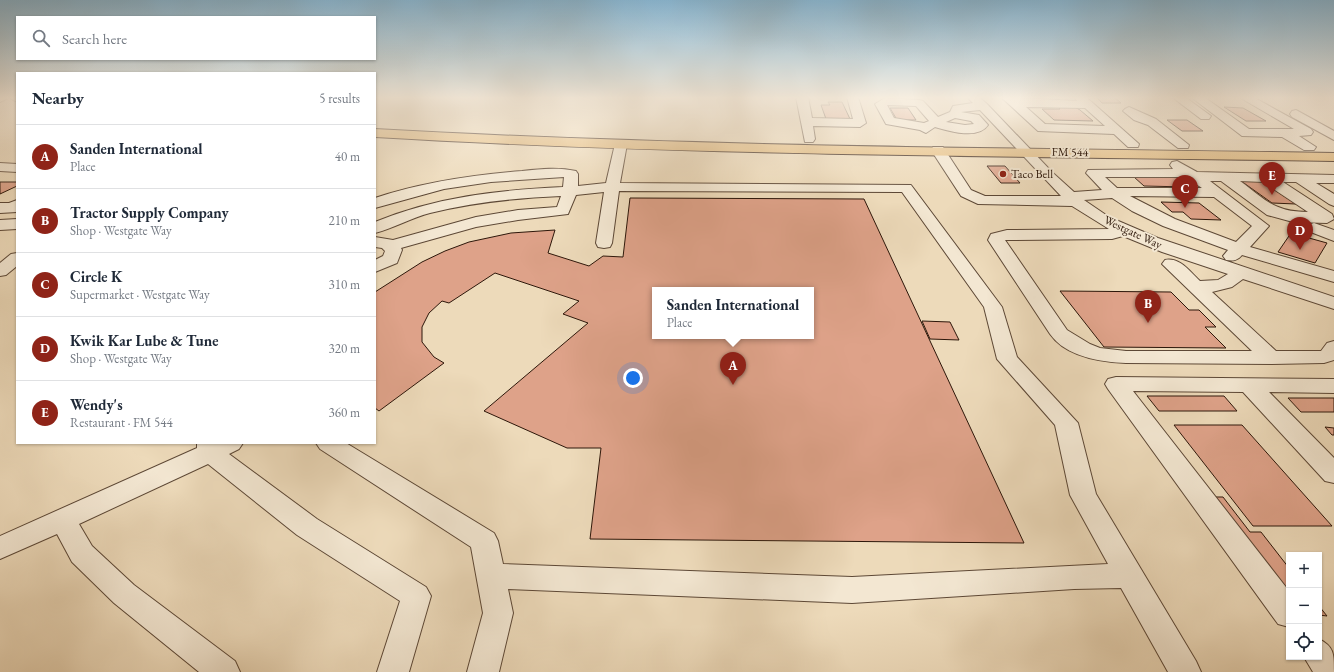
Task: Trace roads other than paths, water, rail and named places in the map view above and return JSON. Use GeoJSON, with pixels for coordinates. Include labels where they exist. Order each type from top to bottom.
{"type":"FeatureCollection","features":[{"type":"Feature","properties":{"kind":"main road","name":"FM 544"},"geometry":{"type":"LineString","coordinates":[[447,128],[621,139],[809,139],[935,146]]}},
{"type":"Feature","properties":{"kind":"main road","name":"FM 544"},"geometry":{"type":"LineString","coordinates":[[376,133],[1020,147],[1163,154],[1334,157]]}},
{"type":"Feature","properties":{"kind":"main road","name":"FM 544"},"geometry":{"type":"LineString","coordinates":[[1020,147],[1133,144],[1334,147]]}},
{"type":"Feature","properties":{"kind":"street"},"geometry":{"type":"LineString","coordinates":[[807,128],[809,139]]}},
{"type":"Feature","properties":{"kind":"street"},"geometry":{"type":"LineString","coordinates":[[933,128],[935,146],[966,193],[983,201],[1073,199],[1113,193],[1217,194]]}},
{"type":"Feature","properties":{"kind":"street","name":"Westgate Way"},"geometry":{"type":"LineString","coordinates":[[1003,128],[1073,199],[1124,230],[1177,251],[1334,303]]}},
{"type":"Feature","properties":{"kind":"street"},"geometry":{"type":"LineString","coordinates":[[1056,128],[1117,130],[1133,144]]}},
{"type":"Feature","properties":{"kind":"street"},"geometry":{"type":"LineString","coordinates":[[1161,128],[1183,145]]}},
{"type":"Feature","properties":{"kind":"street"},"geometry":{"type":"LineString","coordinates":[[1225,128],[1252,146]]}},
{"type":"Feature","properties":{"kind":"street"},"geometry":{"type":"LineString","coordinates":[[1240,128],[1246,133],[1307,132],[1300,128]]}},
{"type":"Feature","properties":{"kind":"street"},"geometry":{"type":"LineString","coordinates":[[1321,128],[1334,136]]}},
{"type":"Feature","properties":{"kind":"street"},"geometry":{"type":"LineString","coordinates":[[1285,133],[1310,147]]}},
{"type":"Feature","properties":{"kind":"street"},"geometry":{"type":"LineString","coordinates":[[604,243],[621,139]]}},
{"type":"Feature","properties":{"kind":"street"},"geometry":{"type":"LineString","coordinates":[[1163,154],[1261,226],[1314,228],[1331,223]]}},
{"type":"Feature","properties":{"kind":"street"},"geometry":{"type":"LineString","coordinates":[[0,159],[16,159]]}},
{"type":"Feature","properties":{"kind":"street"},"geometry":{"type":"LineString","coordinates":[[0,167],[16,168]]}},
{"type":"Feature","properties":{"kind":"street"},"geometry":{"type":"LineString","coordinates":[[376,203],[422,189],[498,176],[562,172],[571,174],[570,191],[563,211],[526,212],[479,220],[440,230],[392,246],[376,242]]}},
{"type":"Feature","properties":{"kind":"street"},"geometry":{"type":"LineString","coordinates":[[1334,179],[1094,172],[1093,174],[1113,193],[1160,218],[1240,248],[1334,277]]}},
{"type":"Feature","properties":{"kind":"street"},"geometry":{"type":"LineString","coordinates":[[1225,177],[1272,212],[1331,223]]}},
{"type":"Feature","properties":{"kind":"street"},"geometry":{"type":"LineString","coordinates":[[1267,178],[1331,223]]}},
{"type":"Feature","properties":{"kind":"street"},"geometry":{"type":"LineString","coordinates":[[1299,178],[1334,201]]}},
{"type":"Feature","properties":{"kind":"street"},"geometry":{"type":"LineString","coordinates":[[376,228],[424,209],[466,199],[506,194],[570,191],[612,187],[906,188],[993,306],[1007,359],[1066,423],[1083,495],[1185,672]]}},
{"type":"Feature","properties":{"kind":"street"},"geometry":{"type":"LineString","coordinates":[[0,208],[13,208],[16,206]]}},
{"type":"Feature","properties":{"kind":"street"},"geometry":{"type":"LineString","coordinates":[[0,225],[16,224]]}},
{"type":"Feature","properties":{"kind":"street"},"geometry":{"type":"LineString","coordinates":[[1222,266],[1261,226]]}},
{"type":"Feature","properties":{"kind":"street"},"geometry":{"type":"LineString","coordinates":[[1314,228],[1334,236]]}},
{"type":"Feature","properties":{"kind":"street"},"geometry":{"type":"LineString","coordinates":[[1124,230],[1112,234],[1007,235],[997,237],[996,240],[1060,334],[1068,342],[1095,353],[1110,356],[1272,358],[1324,357],[1329,355],[1334,347]]}},
{"type":"Feature","properties":{"kind":"street"},"geometry":{"type":"LineString","coordinates":[[376,266],[391,259],[394,254],[392,246]]}},
{"type":"Feature","properties":{"kind":"street"},"geometry":{"type":"LineString","coordinates":[[0,271],[16,259]]}},
{"type":"Feature","properties":{"kind":"street"},"geometry":{"type":"LineString","coordinates":[[1171,264],[1272,358]]}},
{"type":"Feature","properties":{"kind":"street"},"geometry":{"type":"LineString","coordinates":[[1196,287],[1218,286],[1228,283],[1235,278],[1239,272]]}},
{"type":"Feature","properties":{"kind":"street"},"geometry":{"type":"LineString","coordinates":[[1286,610],[1116,384],[1334,386]]}},
{"type":"Feature","properties":{"kind":"street"},"geometry":{"type":"LineString","coordinates":[[1249,386],[1334,474]]}},
{"type":"Feature","properties":{"kind":"street"},"geometry":{"type":"LineString","coordinates":[[330,444],[484,541],[498,613],[483,672]]}},
{"type":"Feature","properties":{"kind":"street"},"geometry":{"type":"LineString","coordinates":[[0,548],[217,446],[307,527],[416,596],[393,672]]}},
{"type":"Feature","properties":{"kind":"street"},"geometry":{"type":"LineString","coordinates":[[63,519],[82,554],[124,594],[224,672]]}},
{"type":"Feature","properties":{"kind":"street"},"geometry":{"type":"LineString","coordinates":[[491,576],[852,590],[1074,576],[1129,576]]}},
{"type":"Feature","properties":{"kind":"street"},"geometry":{"type":"LineString","coordinates":[[1322,658],[1332,672]]}},
{"type":"Feature","properties":{"kind":"place","name":"Taco Bell"},"geometry":{"type":"Point","coordinates":[1003,174]}},
{"type":"Feature","properties":{"kind":"place","name":"Wendy's"},"geometry":{"type":"Point","coordinates":[1272,195]}},
{"type":"Feature","properties":{"kind":"place","name":"Circle K"},"geometry":{"type":"Point","coordinates":[1185,208]}},
{"type":"Feature","properties":{"kind":"place","name":"Kwik Kar Lube & Tune"},"geometry":{"type":"Point","coordinates":[1300,250]}},
{"type":"Feature","properties":{"kind":"place","name":"Tractor Supply Company"},"geometry":{"type":"Point","coordinates":[1148,323]}},
{"type":"Feature","properties":{"kind":"place","name":"Sanden International"},"geometry":{"type":"Point","coordinates":[733,385]}}]}
